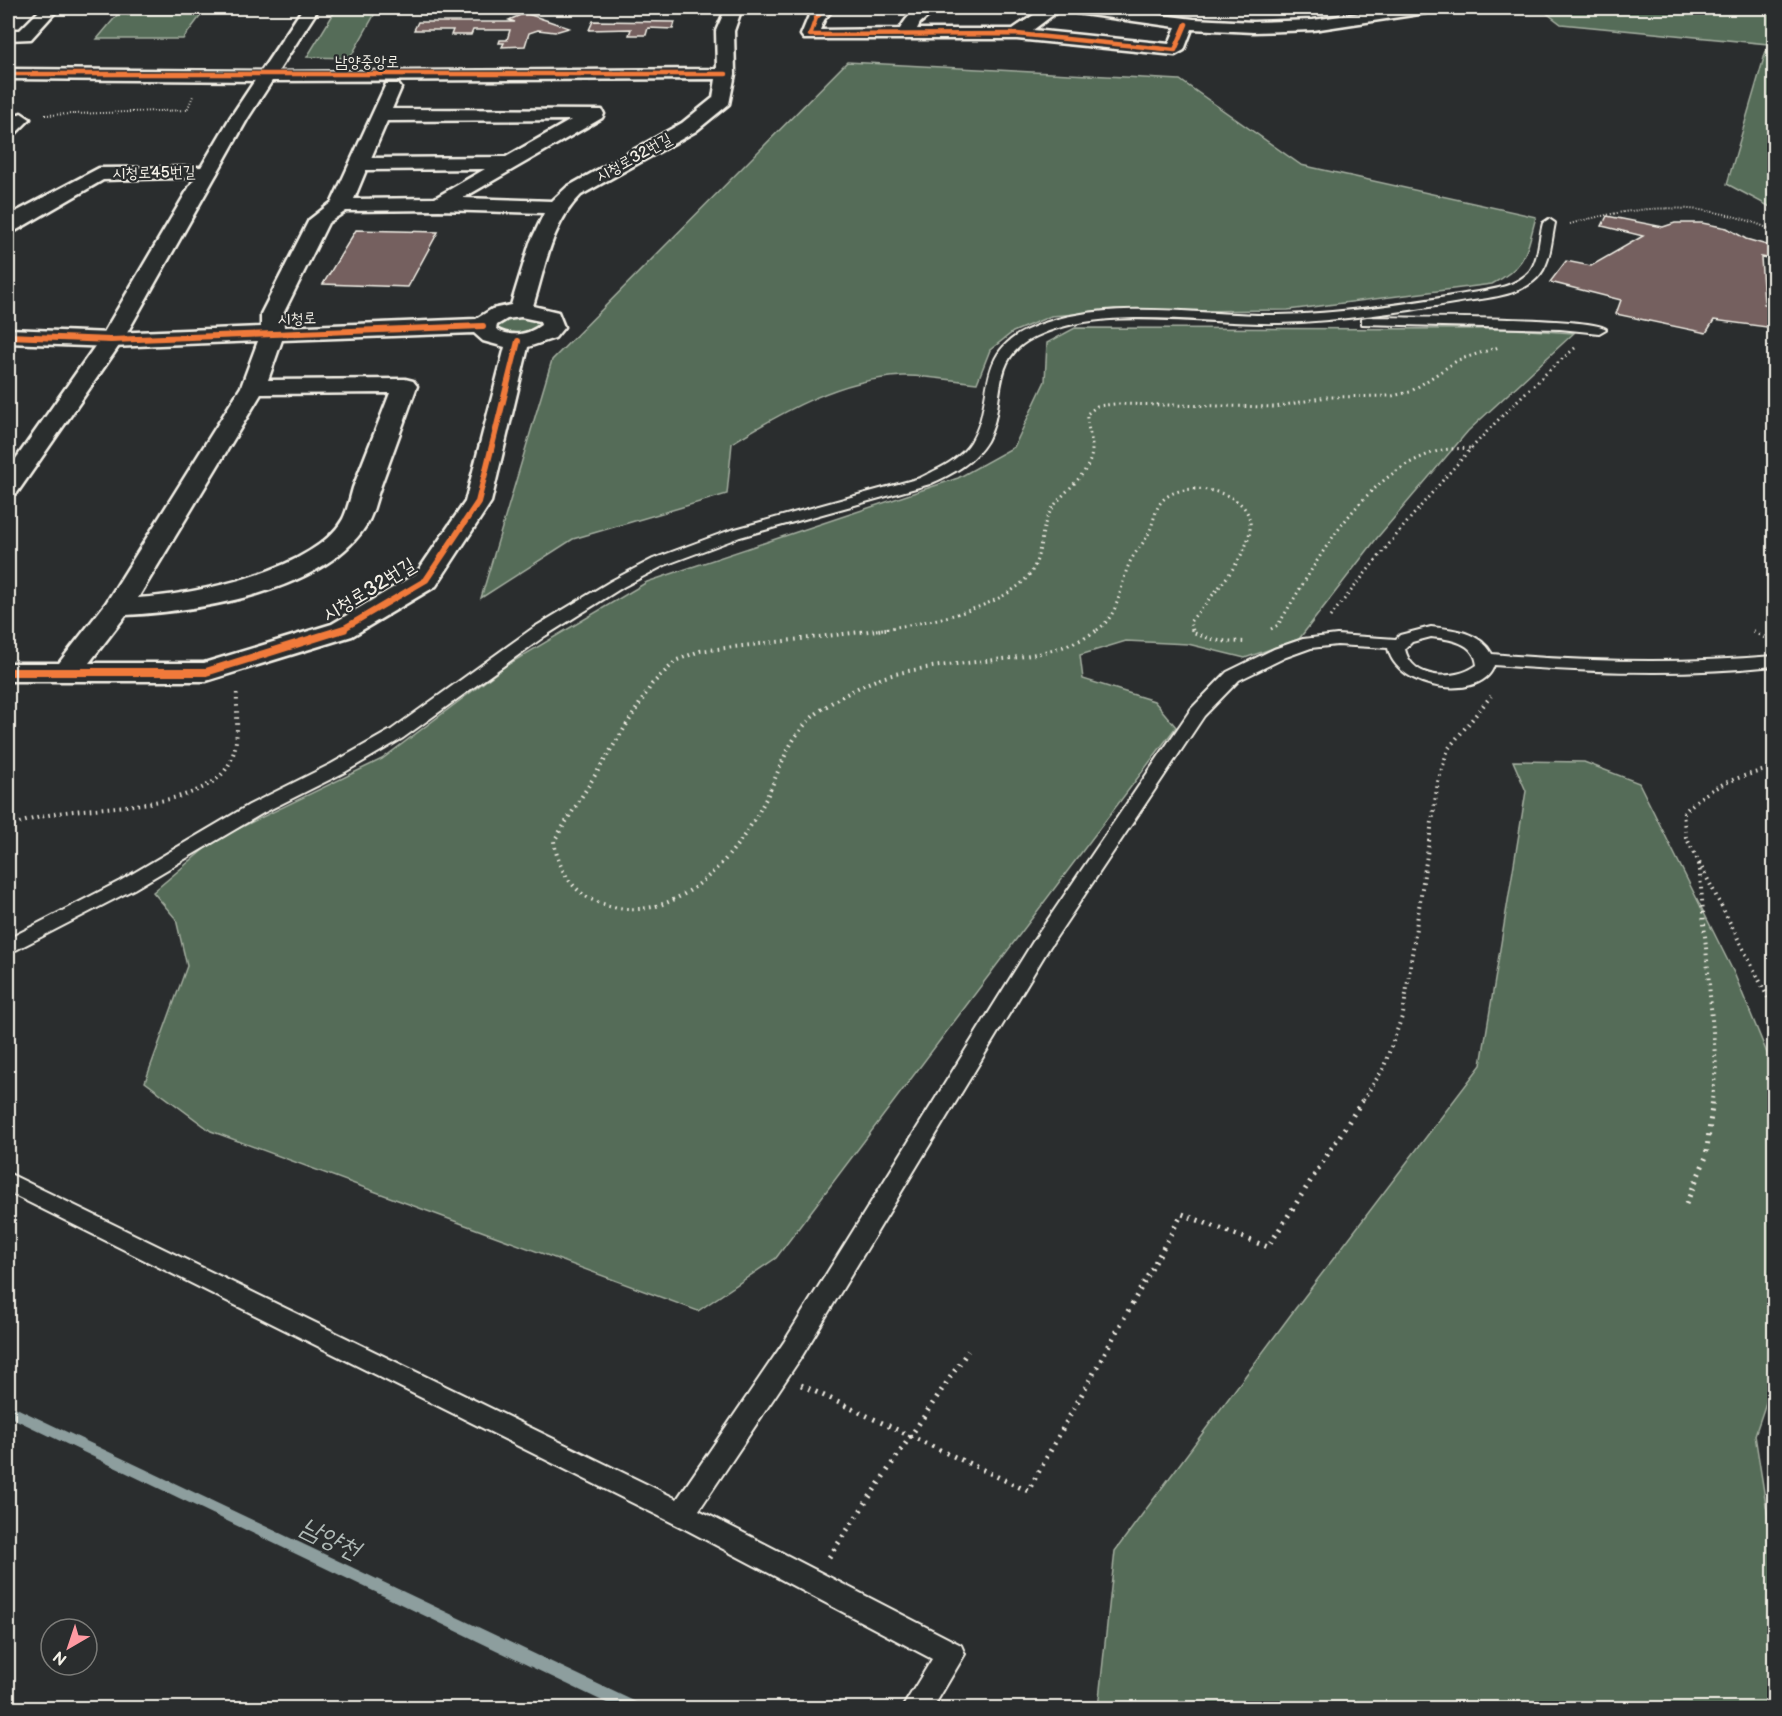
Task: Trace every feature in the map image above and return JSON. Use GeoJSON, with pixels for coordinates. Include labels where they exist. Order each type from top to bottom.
{"type":"FeatureCollection","features":[{"type":"Feature","properties":{"kind":"street"},"geometry":{"type":"LineString","coordinates":[[8,35],[25,35],[51,8]]}},
{"type":"Feature","properties":{"kind":"street"},"geometry":{"type":"LineString","coordinates":[[8,488],[111,340],[207,172],[311,8]]}},
{"type":"Feature","properties":{"kind":"street","name":"시청로32번길"},"geometry":{"type":"LineString","coordinates":[[521,310],[541,243],[557,207],[574,191],[689,127],[722,100],[726,74],[725,31],[734,8]]}},
{"type":"Feature","properties":{"kind":"street"},"geometry":{"type":"LineString","coordinates":[[826,8],[816,18],[810,35],[1017,34],[1175,50],[1186,24]]}},
{"type":"Feature","properties":{"kind":"street"},"geometry":{"type":"LineString","coordinates":[[906,35],[913,20],[930,8]]}},
{"type":"Feature","properties":{"kind":"street"},"geometry":{"type":"LineString","coordinates":[[1017,34],[1054,8]]}},
{"type":"Feature","properties":{"kind":"street"},"geometry":{"type":"LineString","coordinates":[[1076,8],[1186,24],[1238,27],[1313,25],[1426,8]]}},
{"type":"Feature","properties":{"kind":"street","name":"남양중앙로"},"geometry":{"type":"LineString","coordinates":[[8,74],[726,74]]}},
{"type":"Feature","properties":{"kind":"street"},"geometry":{"type":"LineString","coordinates":[[67,672],[118,607],[253,387],[273,333],[272,314],[319,220],[341,205],[392,88]]}},
{"type":"Feature","properties":{"kind":"street"},"geometry":{"type":"LineString","coordinates":[[380,115],[595,114],[439,204]]}},
{"type":"Feature","properties":{"kind":"street"},"geometry":{"type":"LineString","coordinates":[[359,164],[513,163]]}},
{"type":"Feature","properties":{"kind":"street","name":"시청로45번길"},"geometry":{"type":"LineString","coordinates":[[8,227],[11,222],[99,174],[207,172]]}},
{"type":"Feature","properties":{"kind":"street"},"geometry":{"type":"LineString","coordinates":[[341,205],[439,204],[557,207]]}},
{"type":"Feature","properties":{"kind":"street"},"geometry":{"type":"LineString","coordinates":[[521,310],[550,317],[553,327],[540,336],[518,341],[496,338],[484,331],[483,326],[492,317],[521,310]]}},
{"type":"Feature","properties":{"kind":"street","name":"시청로"},"geometry":{"type":"LineString","coordinates":[[111,340],[483,326]]}},
{"type":"Feature","properties":{"kind":"street"},"geometry":{"type":"LineString","coordinates":[[8,336],[111,340]]}},
{"type":"Feature","properties":{"kind":"street","name":"시청로32번길"},"geometry":{"type":"LineString","coordinates":[[8,672],[206,672],[342,630],[426,580],[478,502],[518,341]]}},
{"type":"Feature","properties":{"kind":"street"},"geometry":{"type":"LineString","coordinates":[[118,607],[154,607],[209,598],[266,580],[322,556],[352,526],[405,386],[253,387]]}},
{"type":"Feature","properties":{"kind":"lane"},"geometry":{"type":"LineString","coordinates":[[1278,320],[1355,313],[1512,288],[1527,281],[1539,270],[1548,230]]}},
{"type":"Feature","properties":{"kind":"lane"},"geometry":{"type":"LineString","coordinates":[[8,946],[127,885],[256,809],[388,739],[539,632],[617,584],[659,562],[734,534],[925,481],[947,471],[963,460],[983,432],[1000,356],[1032,333],[1056,325],[1104,318],[1560,325],[1599,329]]}},
{"type":"Feature","properties":{"kind":"lane"},"geometry":{"type":"LineString","coordinates":[[1487,659],[1486,667],[1471,679],[1444,682],[1428,680],[1404,668],[1397,660],[1395,652],[1398,644],[1405,638],[1416,634],[1446,633],[1473,643],[1487,659],[1682,669],[1774,661]]}},
{"type":"Feature","properties":{"kind":"lane"},"geometry":{"type":"LineString","coordinates":[[681,1515],[776,1374],[1041,945],[1197,713],[1233,676],[1255,663],[1309,643],[1347,640],[1398,644]]}},
{"type":"Feature","properties":{"kind":"lane"},"geometry":{"type":"LineString","coordinates":[[8,1182],[681,1515],[951,1654],[917,1708]]}},
{"type":"Feature","properties":{"kind":"path"},"geometry":{"type":"LineString","coordinates":[[12,123],[57,113],[187,110],[202,75]]}},
{"type":"Feature","properties":{"kind":"path"},"geometry":{"type":"LineString","coordinates":[[1548,230],[1594,216],[1679,208],[1739,217],[1774,231]]}},
{"type":"Feature","properties":{"kind":"path"},"geometry":{"type":"LineString","coordinates":[[1309,643],[1471,448],[1521,393],[1580,344],[1568,343]]}},
{"type":"Feature","properties":{"kind":"path"},"geometry":{"type":"LineString","coordinates":[[1253,641],[1231,644],[1211,641],[1193,633],[1190,622],[1240,555],[1251,534],[1249,516],[1238,500],[1221,493],[1196,489],[1178,492],[1163,499],[1155,512],[1150,531],[1130,561],[1112,615],[1097,631],[1069,643],[1022,654],[934,664],[891,673],[823,708],[792,738],[772,787],[735,852],[678,898],[656,907],[624,909],[597,903],[576,888],[556,864],[554,841],[652,684],[670,665],[686,655],[718,648],[794,641],[908,625],[976,606],[1018,584],[1030,573],[1034,564],[1047,517],[1056,502],[1085,471],[1092,457],[1093,445],[1085,423],[1087,414],[1097,406],[1115,404],[1275,407],[1326,397],[1392,396],[1410,392],[1458,360],[1474,353],[1507,345]]}},
{"type":"Feature","properties":{"kind":"path"},"geometry":{"type":"LineString","coordinates":[[1269,630],[1278,625],[1343,525],[1367,498],[1395,473],[1415,461],[1435,452],[1471,448]]}},
{"type":"Feature","properties":{"kind":"path"},"geometry":{"type":"LineString","coordinates":[[776,1374],[1028,1491],[1182,1214],[1268,1247],[1383,1069],[1403,1014],[1438,782],[1448,749],[1483,705],[1526,662]]}},
{"type":"Feature","properties":{"kind":"path"},"geometry":{"type":"LineString","coordinates":[[8,827],[64,812],[104,808],[191,792],[210,784],[226,768],[234,750],[237,680]]}},
{"type":"Feature","properties":{"kind":"path"},"geometry":{"type":"LineString","coordinates":[[1774,768],[1738,777],[1709,789],[1693,800],[1683,814],[1686,837],[1774,1009]]}},
{"type":"Feature","properties":{"kind":"path"},"geometry":{"type":"LineString","coordinates":[[1686,1203],[1706,1157],[1716,1067],[1699,864]]}},
{"type":"Feature","properties":{"kind":"path"},"geometry":{"type":"LineString","coordinates":[[812,1582],[968,1351]]}},
{"type":"Feature","properties":{"kind":"green space"},"geometry":{"type":"Polygon","coordinates":[[[337,8],[378,8],[350,58],[307,57],[337,8]]]}},
{"type":"Feature","properties":{"kind":"green space"},"geometry":{"type":"Polygon","coordinates":[[[1540,8],[1774,8],[1774,209],[1727,184],[1768,44],[1561,24],[1540,8]]]}},
{"type":"Feature","properties":{"kind":"green space"},"geometry":{"type":"Polygon","coordinates":[[[118,14],[202,14],[183,39],[97,39],[118,14]]]}},
{"type":"Feature","properties":{"kind":"green space"},"geometry":{"type":"Polygon","coordinates":[[[847,62],[1180,80],[1301,165],[1536,217],[1527,249],[1519,264],[1492,284],[1288,310],[1101,312],[1051,316],[1013,332],[990,350],[977,383],[903,376],[880,378],[835,390],[772,419],[732,443],[727,494],[573,539],[481,598],[552,360],[847,62]]]}},
{"type":"Feature","properties":{"kind":"green space"},"geometry":{"type":"Polygon","coordinates":[[[520,316],[538,320],[540,326],[518,335],[507,334],[496,329],[501,320],[520,316]]]}},
{"type":"Feature","properties":{"kind":"green space"},"geometry":{"type":"Polygon","coordinates":[[[1075,328],[1514,329],[1574,333],[1468,431],[1377,538],[1299,639],[1245,658],[1188,644],[1126,641],[1080,655],[1083,679],[1154,701],[1176,727],[776,1258],[698,1311],[211,1131],[145,1082],[187,966],[176,919],[153,892],[215,840],[382,759],[507,665],[647,582],[958,478],[1014,447],[1045,381],[1047,343],[1075,328]]]}},
{"type":"Feature","properties":{"kind":"green space"},"geometry":{"type":"Polygon","coordinates":[[[1513,761],[1584,762],[1639,783],[1734,973],[1774,1070],[1774,1379],[1755,1435],[1770,1530],[1774,1533],[1774,1708],[1098,1708],[1115,1551],[1481,1065],[1526,791],[1513,761]]]}},
{"type":"Feature","properties":{"kind":"building"},"geometry":{"type":"Polygon","coordinates":[[[525,13],[569,28],[555,32],[538,30],[529,33],[525,46],[502,47],[504,43],[499,43],[500,40],[507,40],[510,30],[473,30],[471,35],[451,35],[453,30],[414,30],[418,22],[515,22],[509,20],[525,13]]]}},
{"type":"Feature","properties":{"kind":"building"},"geometry":{"type":"Polygon","coordinates":[[[593,21],[675,22],[673,29],[648,28],[646,35],[629,35],[631,29],[589,30],[593,21]]]}},
{"type":"Feature","properties":{"kind":"building"},"geometry":{"type":"Polygon","coordinates":[[[1607,216],[1663,227],[1675,223],[1702,223],[1727,228],[1746,239],[1774,247],[1774,259],[1761,257],[1764,304],[1774,306],[1774,328],[1714,320],[1706,333],[1616,314],[1621,300],[1550,282],[1566,261],[1591,266],[1643,236],[1602,226],[1607,216]]]}},
{"type":"Feature","properties":{"kind":"building"},"geometry":{"type":"Polygon","coordinates":[[[356,230],[438,232],[408,287],[323,284],[356,230]]]}},
{"type":"Feature","properties":{"kind":"waterway","name":"남양천"},"geometry":{"type":"LineString","coordinates":[[8,1410],[632,1708]]}},
{"type":"Feature","properties":{"kind":"cycle path"},"geometry":{"type":"LineString","coordinates":[[826,8],[816,18],[810,35],[1017,34],[1175,50],[1186,24]]}},
{"type":"Feature","properties":{"kind":"cycle path"},"geometry":{"type":"LineString","coordinates":[[8,74],[726,74]]}},
{"type":"Feature","properties":{"kind":"cycle path"},"geometry":{"type":"LineString","coordinates":[[8,336],[111,340],[483,326]]}},
{"type":"Feature","properties":{"kind":"cycle path"},"geometry":{"type":"LineString","coordinates":[[8,672],[206,672],[342,630],[426,580],[478,502],[518,341]]}}]}
